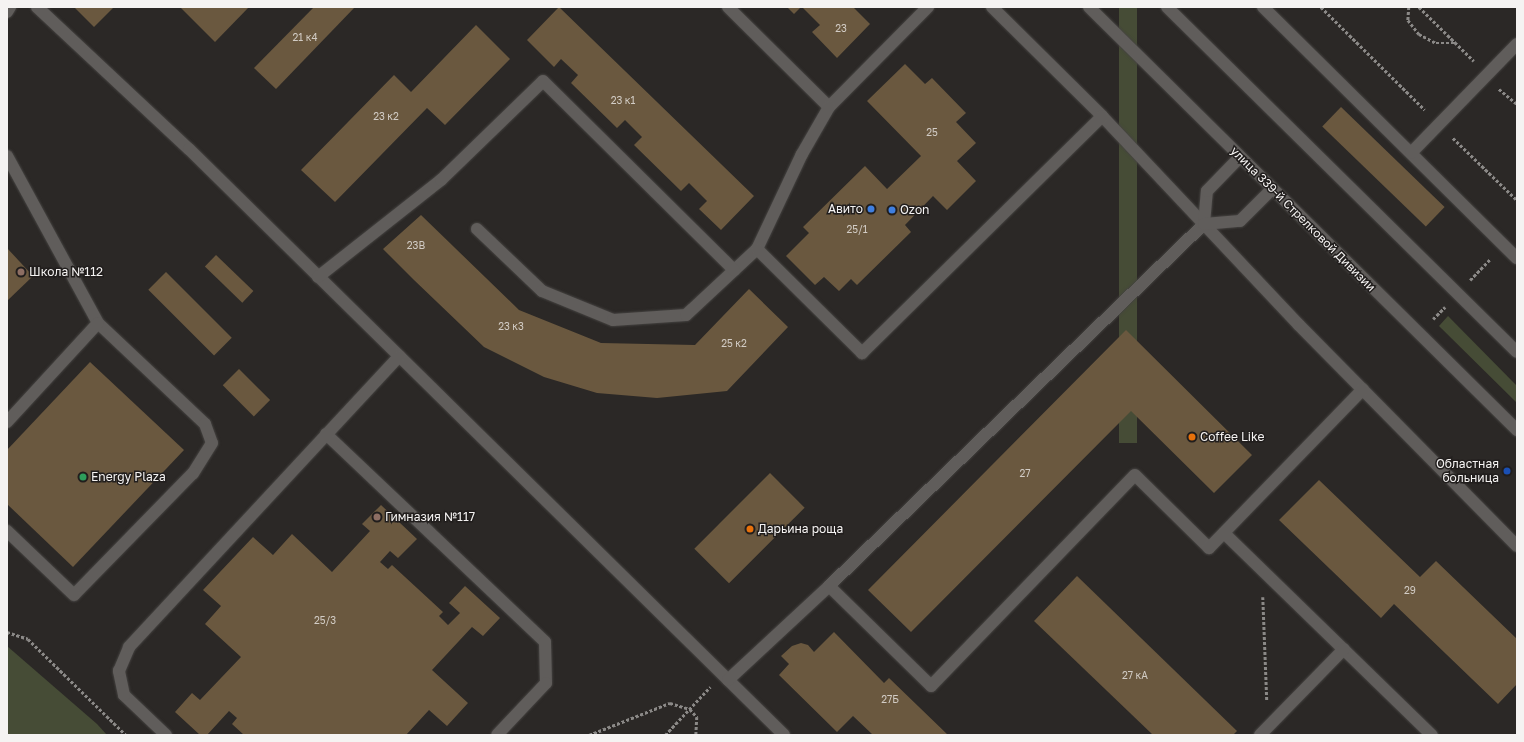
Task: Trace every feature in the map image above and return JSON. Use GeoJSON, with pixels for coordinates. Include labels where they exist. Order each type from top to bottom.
{"type":"FeatureCollection","features":[{"type":"Feature","properties":{"kind":"main road"},"geometry":{"type":"LineString","coordinates":[[7,12],[10,7]]}},
{"type":"Feature","properties":{"kind":"main road"},"geometry":{"type":"LineString","coordinates":[[38,7],[189,149],[784,735]]}},
{"type":"Feature","properties":{"kind":"main road"},"geometry":{"type":"LineString","coordinates":[[728,7],[829,107]]}},
{"type":"Feature","properties":{"kind":"main road"},"geometry":{"type":"LineString","coordinates":[[477,229],[542,291],[613,320],[686,315],[757,249],[802,154],[829,107],[928,7]]}},
{"type":"Feature","properties":{"kind":"main road"},"geometry":{"type":"LineString","coordinates":[[992,7],[1102,116],[1363,389],[1517,546]]}},
{"type":"Feature","properties":{"kind":"main road","name":"улица 339-й Стрелковой Дивизии"},"geometry":{"type":"LineString","coordinates":[[1089,7],[1517,430]]}},
{"type":"Feature","properties":{"kind":"main road"},"geometry":{"type":"LineString","coordinates":[[1167,7],[1517,352]]}},
{"type":"Feature","properties":{"kind":"main road"},"geometry":{"type":"LineString","coordinates":[[1263,7],[1517,258]]}},
{"type":"Feature","properties":{"kind":"main road"},"geometry":{"type":"LineString","coordinates":[[1411,153],[1517,44]]}},
{"type":"Feature","properties":{"kind":"main road"},"geometry":{"type":"LineString","coordinates":[[318,277],[441,180],[543,80],[734,270]]}},
{"type":"Feature","properties":{"kind":"main road"},"geometry":{"type":"LineString","coordinates":[[757,249],[862,353],[1102,116]]}},
{"type":"Feature","properties":{"kind":"main road"},"geometry":{"type":"LineString","coordinates":[[7,156],[98,323],[205,424],[212,443],[194,473],[74,595],[7,531]]}},
{"type":"Feature","properties":{"kind":"main road"},"geometry":{"type":"LineString","coordinates":[[1204,224],[1207,192],[1240,157]]}},
{"type":"Feature","properties":{"kind":"main road"},"geometry":{"type":"LineString","coordinates":[[728,680],[829,586],[1204,224],[1240,221],[1272,189]]}},
{"type":"Feature","properties":{"kind":"main road"},"geometry":{"type":"LineString","coordinates":[[7,422],[98,323]]}},
{"type":"Feature","properties":{"kind":"main road"},"geometry":{"type":"LineString","coordinates":[[166,735],[124,695],[118,671],[129,647],[399,356]]}},
{"type":"Feature","properties":{"kind":"main road"},"geometry":{"type":"LineString","coordinates":[[829,586],[931,686],[1135,475],[1209,548],[1363,389]]}},
{"type":"Feature","properties":{"kind":"main road"},"geometry":{"type":"LineString","coordinates":[[326,434],[545,642],[546,683],[497,735]]}},
{"type":"Feature","properties":{"kind":"main road"},"geometry":{"type":"LineString","coordinates":[[1224,533],[1432,735]]}},
{"type":"Feature","properties":{"kind":"main road"},"geometry":{"type":"LineString","coordinates":[[1264,731],[1344,649]]}},
{"type":"Feature","properties":{"kind":"path"},"geometry":{"type":"LineString","coordinates":[[1321,7],[1517,200]]}},
{"type":"Feature","properties":{"kind":"path"},"geometry":{"type":"LineString","coordinates":[[1409,7],[1408,20],[1419,34],[1436,43],[1456,43]]}},
{"type":"Feature","properties":{"kind":"path"},"geometry":{"type":"LineString","coordinates":[[1419,7],[1488,74]]}},
{"type":"Feature","properties":{"kind":"path"},"geometry":{"type":"LineString","coordinates":[[1261,569],[1264,731]]}},
{"type":"Feature","properties":{"kind":"path"},"geometry":{"type":"LineString","coordinates":[[7,632],[28,639],[126,735]]}},
{"type":"Feature","properties":{"kind":"path"},"geometry":{"type":"LineString","coordinates":[[665,735],[715,682],[728,680]]}},
{"type":"Feature","properties":{"kind":"path"},"geometry":{"type":"LineString","coordinates":[[589,735],[670,703],[690,709],[697,717],[696,735]]}},
{"type":"Feature","properties":{"kind":"green space"},"geometry":{"type":"Polygon","coordinates":[[[1119,7],[1137,7],[1137,443],[1119,443],[1119,7]]]}},
{"type":"Feature","properties":{"kind":"green space"},"geometry":{"type":"Polygon","coordinates":[[[1448,316],[1517,386],[1517,403],[1439,326],[1448,316]]]}},
{"type":"Feature","properties":{"kind":"green space"},"geometry":{"type":"Polygon","coordinates":[[[7,646],[97,724],[107,735],[7,735],[7,646]]]}},
{"type":"Feature","properties":{"kind":"building"},"geometry":{"type":"Polygon","coordinates":[[[74,7],[114,7],[94,27],[74,7]]]}},
{"type":"Feature","properties":{"kind":"building"},"geometry":{"type":"Polygon","coordinates":[[[180,7],[249,7],[215,42],[180,7]]]}},
{"type":"Feature","properties":{"kind":"building"},"geometry":{"type":"Polygon","coordinates":[[[314,7],[355,7],[276,89],[254,68],[314,7]]]}},
{"type":"Feature","properties":{"kind":"building"},"geometry":{"type":"Polygon","coordinates":[[[559,7],[754,196],[721,230],[699,209],[707,201],[689,183],[681,191],[634,145],[642,137],[625,120],[617,128],[571,83],[578,75],[561,59],[554,67],[527,40],[559,7]]]}},
{"type":"Feature","properties":{"kind":"building"},"geometry":{"type":"Polygon","coordinates":[[[787,7],[801,7],[794,14],[787,7]]]}},
{"type":"Feature","properties":{"kind":"building"},"geometry":{"type":"Polygon","coordinates":[[[802,7],[853,7],[870,24],[837,58],[812,32],[820,25],[802,7]]]}},
{"type":"Feature","properties":{"kind":"building"},"geometry":{"type":"Polygon","coordinates":[[[476,25],[510,59],[445,125],[427,108],[335,202],[301,170],[394,75],[411,92],[476,25]]]}},
{"type":"Feature","properties":{"kind":"building"},"geometry":{"type":"Polygon","coordinates":[[[905,64],[925,84],[932,78],[966,113],[956,122],[976,143],[957,161],[976,181],[947,210],[933,196],[905,225],[911,232],[857,285],[851,279],[839,291],[824,277],[815,285],[786,256],[809,233],[803,227],[865,166],[887,189],[921,156],[867,101],[905,64]]]}},
{"type":"Feature","properties":{"kind":"building"},"geometry":{"type":"Polygon","coordinates":[[[1341,107],[1445,207],[1426,226],[1322,126],[1341,107]]]}},
{"type":"Feature","properties":{"kind":"building"},"geometry":{"type":"Polygon","coordinates":[[[421,215],[519,310],[601,343],[695,345],[749,289],[788,327],[727,391],[657,398],[597,393],[544,377],[484,347],[383,249],[421,215]]]}},
{"type":"Feature","properties":{"kind":"building"},"geometry":{"type":"Polygon","coordinates":[[[7,248],[33,276],[7,301],[7,248]]]}},
{"type":"Feature","properties":{"kind":"building"},"geometry":{"type":"Polygon","coordinates":[[[216,255],[253,291],[242,303],[205,267],[216,255]]]}},
{"type":"Feature","properties":{"kind":"building"},"geometry":{"type":"Polygon","coordinates":[[[166,272],[232,338],[214,355],[148,290],[166,272]]]}},
{"type":"Feature","properties":{"kind":"building"},"geometry":{"type":"Polygon","coordinates":[[[1126,330],[1252,455],[1214,493],[1131,411],[911,632],[868,590],[1126,330]]]}},
{"type":"Feature","properties":{"kind":"building","name":"Energy Plaza"},"geometry":{"type":"Polygon","coordinates":[[[90,362],[184,450],[73,567],[7,504],[7,450],[90,362]]]}},
{"type":"Feature","properties":{"kind":"building"},"geometry":{"type":"Polygon","coordinates":[[[239,369],[270,400],[254,416],[223,385],[239,369]]]}},
{"type":"Feature","properties":{"kind":"building","name":"Дарьина роща"},"geometry":{"type":"Polygon","coordinates":[[[770,473],[805,508],[729,583],[694,549],[770,473]]]}},
{"type":"Feature","properties":{"kind":"building"},"geometry":{"type":"Polygon","coordinates":[[[1319,480],[1420,577],[1436,561],[1517,639],[1517,684],[1498,704],[1394,604],[1381,618],[1279,520],[1319,480]]]}},
{"type":"Feature","properties":{"kind":"building"},"geometry":{"type":"Polygon","coordinates":[[[381,505],[417,539],[398,558],[390,551],[380,562],[388,569],[392,565],[443,612],[439,616],[448,625],[460,613],[449,603],[465,586],[500,618],[483,636],[472,627],[432,670],[468,703],[447,726],[429,710],[406,735],[244,735],[232,724],[237,718],[229,711],[207,735],[200,735],[175,712],[192,693],[200,700],[241,657],[205,624],[221,606],[203,590],[253,537],[273,555],[292,534],[332,572],[370,531],[362,524],[381,505]]]}},
{"type":"Feature","properties":{"kind":"building"},"geometry":{"type":"Polygon","coordinates":[[[1077,576],[1237,731],[1233,735],[1153,735],[1034,621],[1077,576]]]}},
{"type":"Feature","properties":{"kind":"building"},"geometry":{"type":"Polygon","coordinates":[[[834,632],[884,683],[889,678],[948,735],[873,735],[853,716],[837,732],[779,675],[789,664],[781,656],[792,646],[801,643],[808,645],[814,652],[834,632]]]}},
{"type":"Feature","properties":{"kind":"place","name":"Авито"},"geometry":{"type":"Point","coordinates":[871,209]}},
{"type":"Feature","properties":{"kind":"place","name":"Ozon"},"geometry":{"type":"Point","coordinates":[892,210]}},
{"type":"Feature","properties":{"kind":"place","name":"Школа №112"},"geometry":{"type":"Point","coordinates":[21,272]}},
{"type":"Feature","properties":{"kind":"place","name":"Coffee Like"},"geometry":{"type":"Point","coordinates":[1192,437]}},
{"type":"Feature","properties":{"kind":"place","name":"Областная больница"},"geometry":{"type":"Point","coordinates":[1507,471]}},
{"type":"Feature","properties":{"kind":"place","name":"Energy Plaza"},"geometry":{"type":"Point","coordinates":[83,477]}},
{"type":"Feature","properties":{"kind":"place","name":"Гимназия №117"},"geometry":{"type":"Point","coordinates":[377,517]}},
{"type":"Feature","properties":{"kind":"place","name":"Дарьина роща"},"geometry":{"type":"Point","coordinates":[750,529]}}]}
